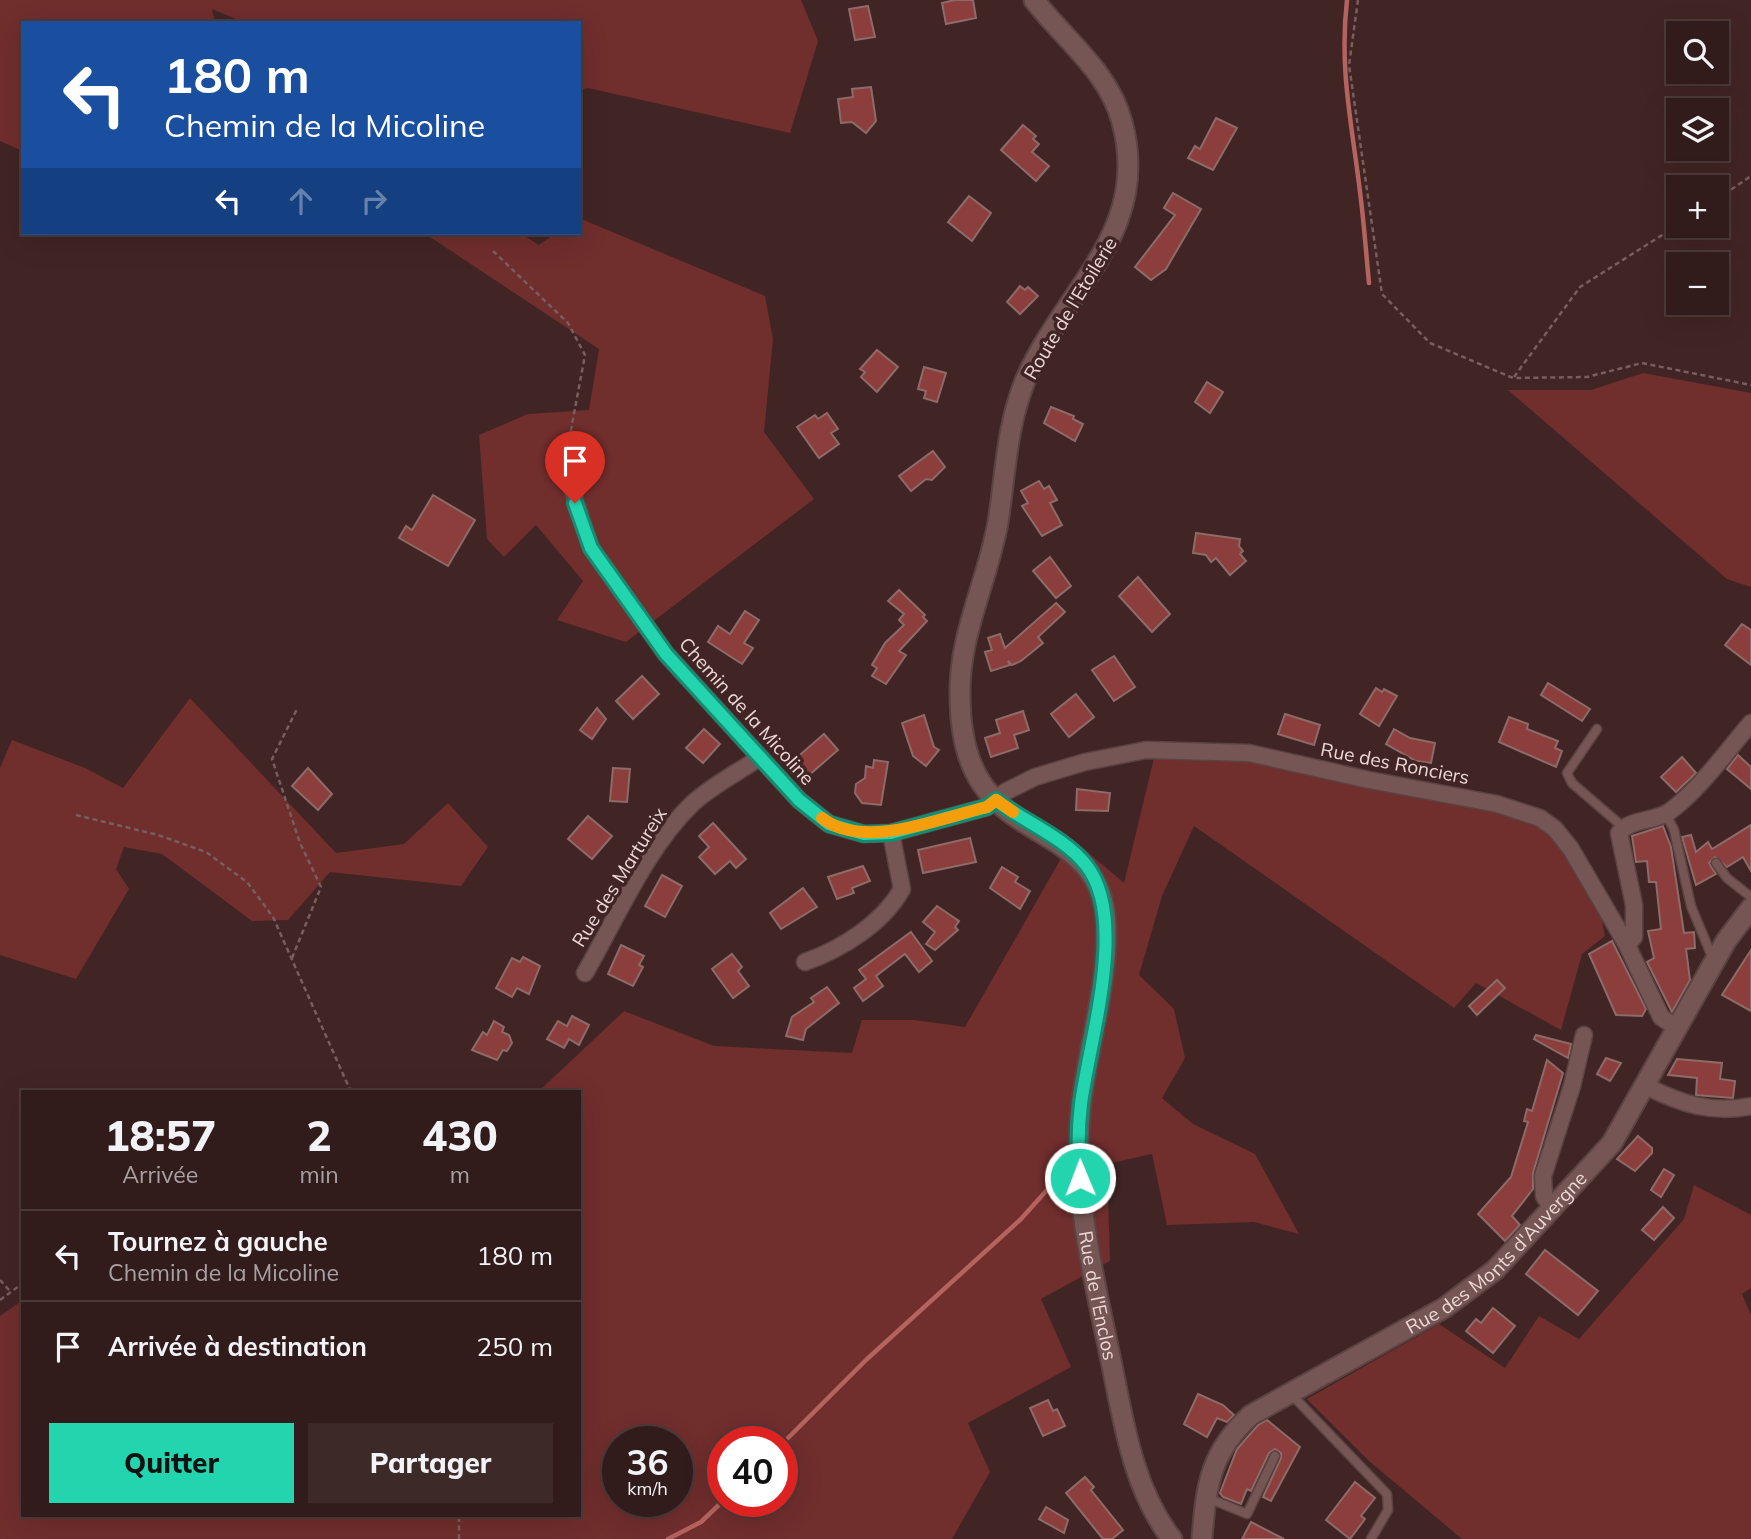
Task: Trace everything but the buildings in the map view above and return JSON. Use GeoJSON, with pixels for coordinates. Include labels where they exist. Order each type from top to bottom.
{"type":"FeatureCollection","features":[{"type":"Feature","properties":{"kind":"street","name":"Route de l'Etoilerie"},"geometry":{"type":"LineString","coordinates":[[996,800],[982,783],[968,757],[960,694],[971,617],[998,522],[1006,442],[1026,380],[1063,314],[1115,233],[1130,183],[1128,149],[1122,119],[1110,91],[1098,72],[1034,0]]}},
{"type":"Feature","properties":{"kind":"street","name":"Chemin de la Micoline"},"geometry":{"type":"LineString","coordinates":[[564,465],[591,548],[666,654],[799,800],[829,824],[864,834],[891,833],[987,807],[996,800]]}},
{"type":"Feature","properties":{"kind":"street"},"geometry":{"type":"LineString","coordinates":[[1627,945],[1634,937],[1634,905],[1618,839],[1623,827],[1666,814],[1700,784],[1751,723]]}},
{"type":"Feature","properties":{"kind":"street","name":"Rue des Ronciers"},"geometry":{"type":"LineString","coordinates":[[996,800],[1035,777],[1085,762],[1146,750],[1196,749],[1249,753],[1497,804],[1540,818],[1555,829],[1571,849],[1627,945],[1661,1017],[1678,1029]]}},
{"type":"Feature","properties":{"kind":"street","name":"Rue des Martureix"},"geometry":{"type":"LineString","coordinates":[[585,973],[649,862],[680,816],[695,801],[759,758]]}},
{"type":"Feature","properties":{"kind":"street","name":"Rue de l'Enclos"},"geometry":{"type":"LineString","coordinates":[[996,800],[1066,846],[1087,865],[1100,890],[1106,921],[1103,964],[1081,1106],[1079,1146],[1083,1217],[1137,1475],[1172,1539]]}},
{"type":"Feature","properties":{"kind":"street"},"geometry":{"type":"LineString","coordinates":[[806,962],[834,952],[892,906],[902,889],[891,833]]}},
{"type":"Feature","properties":{"kind":"street","name":"Rue des Monts d'Auvergne"},"geometry":{"type":"LineString","coordinates":[[1202,1539],[1205,1497],[1222,1446],[1234,1430],[1251,1415],[1444,1308],[1495,1270],[1612,1143],[1715,961],[1738,923],[1751,908]]}},
{"type":"Feature","properties":{"kind":"street"},"geometry":{"type":"LineString","coordinates":[[1553,1210],[1544,1196],[1543,1175],[1572,1086],[1584,1035]]}},
{"type":"Feature","properties":{"kind":"street"},"geometry":{"type":"LineString","coordinates":[[1646,1086],[1701,1108],[1719,1111],[1751,1106]]}},
{"type":"Feature","properties":{"kind":"lane"},"geometry":{"type":"LineString","coordinates":[[1597,729],[1567,773],[1572,783],[1623,827]]}},
{"type":"Feature","properties":{"kind":"lane"},"geometry":{"type":"LineString","coordinates":[[1666,814],[1674,830],[1691,906],[1715,961]]}},
{"type":"Feature","properties":{"kind":"lane"},"geometry":{"type":"LineString","coordinates":[[1716,863],[1727,878],[1751,897]]}},
{"type":"Feature","properties":{"kind":"lane"},"geometry":{"type":"LineString","coordinates":[[1290,1393],[1387,1494],[1388,1510],[1371,1539]]}},
{"type":"Feature","properties":{"kind":"lane"},"geometry":{"type":"LineString","coordinates":[[1205,1497],[1247,1514],[1275,1456]]}},
{"type":"Feature","properties":{"kind":"path"},"geometry":{"type":"LineString","coordinates":[[1357,0],[1349,65],[1382,294],[1430,343],[1513,378],[1587,377],[1642,363],[1751,384]]}},
{"type":"Feature","properties":{"kind":"path"},"geometry":{"type":"LineString","coordinates":[[1729,192],[1751,176]]}},
{"type":"Feature","properties":{"kind":"path"},"geometry":{"type":"LineString","coordinates":[[1513,378],[1580,288],[1666,233]]}},
{"type":"Feature","properties":{"kind":"path"},"geometry":{"type":"LineString","coordinates":[[493,251],[568,323],[585,355],[564,465]]}},
{"type":"Feature","properties":{"kind":"path"},"geometry":{"type":"LineString","coordinates":[[292,958],[321,887],[300,843],[272,759],[297,709]]}},
{"type":"Feature","properties":{"kind":"path"},"geometry":{"type":"LineString","coordinates":[[75,816],[158,835],[206,852],[247,881],[273,917],[350,1090]]}},
{"type":"Feature","properties":{"kind":"path"},"geometry":{"type":"LineString","coordinates":[[0,1280],[10,1291]]}},
{"type":"Feature","properties":{"kind":"path"},"geometry":{"type":"LineString","coordinates":[[0,1300],[21,1284]]}},
{"type":"Feature","properties":{"kind":"path"},"geometry":{"type":"LineString","coordinates":[[459,1517],[459,1539]]}},
{"type":"Feature","properties":{"kind":"shaded area"},"geometry":{"type":"Polygon","coordinates":[[[0,0],[801,0],[818,41],[790,133],[588,88],[581,90],[581,21],[241,21],[212,9],[215,21],[21,21],[21,150],[0,141],[0,0]]]}},
{"type":"Feature","properties":{"kind":"shaded area"},"geometry":{"type":"Polygon","coordinates":[[[581,219],[765,296],[773,339],[764,432],[814,499],[626,642],[557,620],[583,581],[536,525],[504,557],[487,539],[479,435],[528,414],[589,410],[599,349],[427,235],[523,235],[539,245],[553,235],[581,235],[581,219]]]}},
{"type":"Feature","properties":{"kind":"shaded area"},"geometry":{"type":"Polygon","coordinates":[[[1643,373],[1751,393],[1751,587],[1727,579],[1508,390],[1591,390],[1643,373]]]}},
{"type":"Feature","properties":{"kind":"shaded area"},"geometry":{"type":"Polygon","coordinates":[[[190,698],[336,853],[404,844],[448,803],[488,847],[461,886],[330,872],[288,920],[252,921],[162,854],[124,847],[116,869],[129,889],[76,979],[0,955],[0,768],[12,740],[85,768],[123,788],[190,698]]]}},
{"type":"Feature","properties":{"kind":"shaded area"},"geometry":{"type":"Polygon","coordinates":[[[1154,758],[1253,762],[1499,809],[1550,832],[1601,916],[1605,936],[1582,954],[1561,1030],[1476,983],[1454,1008],[1194,826],[1162,896],[1139,975],[1174,1009],[1185,1058],[1162,1098],[1193,1124],[1255,1154],[1299,1234],[1254,1222],[1167,1225],[1152,1154],[1107,1164],[1110,1261],[1041,1299],[1071,1367],[968,1423],[990,1472],[952,1539],[0,1539],[0,1316],[21,1301],[21,1517],[581,1517],[581,1090],[540,1090],[624,1011],[714,1046],[852,1053],[862,1020],[915,1020],[965,1027],[1072,839],[1124,883],[1154,758]]]}},
{"type":"Feature","properties":{"kind":"shaded area"},"geometry":{"type":"Polygon","coordinates":[[[1694,1185],[1751,1215],[1751,1288],[1742,1294],[1751,1315],[1751,1539],[1462,1539],[1369,1461],[1307,1399],[1439,1324],[1505,1368],[1539,1316],[1579,1339],[1684,1219],[1694,1185]]]}},
{"type":"Feature","properties":{"kind":"waterway"},"geometry":{"type":"LineString","coordinates":[[1347,0],[1345,74],[1369,283]]}},
{"type":"Feature","properties":{"kind":"waterway"},"geometry":{"type":"LineString","coordinates":[[798,1428],[866,1360],[1021,1219],[1055,1181]]}},
{"type":"Feature","properties":{"kind":"waterway"},"geometry":{"type":"LineString","coordinates":[[668,1539],[707,1516]]}},
{"type":"Feature","properties":{"kind":"slow traffic"},"geometry":{"type":"LineString","coordinates":[[822,818],[829,824],[864,834],[891,833],[926,821],[987,807],[996,800],[1013,812]]}},
{"type":"Feature","properties":{"kind":"route"},"geometry":{"type":"LineString","coordinates":[[575,503],[591,548],[666,654],[799,800],[829,824],[864,834],[891,833],[926,821],[987,807],[996,800],[1066,846],[1087,865],[1100,890],[1106,921],[1103,964],[1081,1106],[1078,1159],[1080,1178]]}}]}
